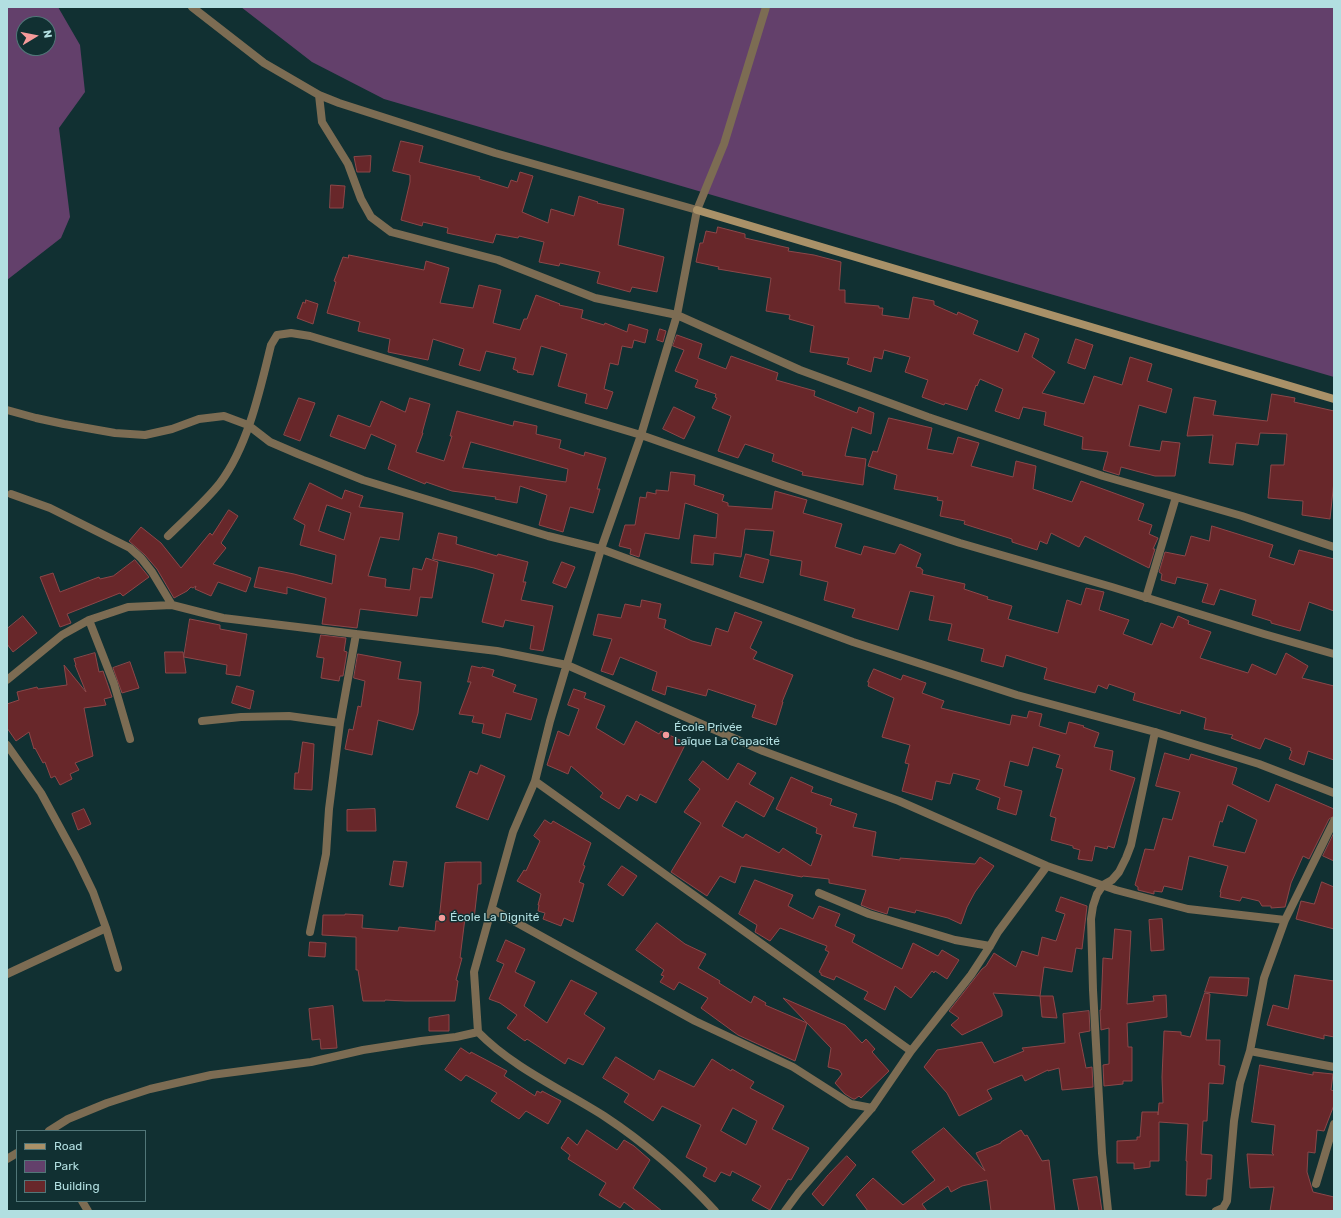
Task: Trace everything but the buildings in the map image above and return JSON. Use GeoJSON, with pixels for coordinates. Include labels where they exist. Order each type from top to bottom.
{"type":"FeatureCollection","features":[{"type":"Feature","properties":{"kind":"main road"},"geometry":{"type":"LineString","coordinates":[[697,210],[1334,399]]}},
{"type":"Feature","properties":{"kind":"street"},"geometry":{"type":"LineString","coordinates":[[192,7],[264,63],[319,95],[339,104],[495,153],[697,210]]}},
{"type":"Feature","properties":{"kind":"street"},"geometry":{"type":"LineString","coordinates":[[715,1211],[679,1174],[639,1142],[605,1117],[544,1081],[491,1045],[478,1032],[474,972],[514,832],[535,781],[550,721],[601,549],[640,435],[677,315],[697,210],[724,144],[766,7]]}},
{"type":"Feature","properties":{"kind":"street"},"geometry":{"type":"LineString","coordinates":[[319,95],[322,122],[348,164],[364,205],[371,217],[391,232],[498,260],[595,298],[677,315],[800,370],[928,417],[1103,476],[1242,516],[1334,547]]}},
{"type":"Feature","properties":{"kind":"street"},"geometry":{"type":"LineString","coordinates":[[168,536],[220,483],[235,457],[248,425],[271,345],[278,335],[291,333],[310,336],[640,435],[784,485],[960,543],[1334,654]]}},
{"type":"Feature","properties":{"kind":"street"},"geometry":{"type":"LineString","coordinates":[[7,410],[64,424],[116,433],[145,435],[172,430],[199,419],[224,416],[248,425],[270,442],[363,480],[548,536],[601,549],[853,642],[1016,695],[1155,732],[1259,764],[1334,793]]}},
{"type":"Feature","properties":{"kind":"street"},"geometry":{"type":"LineString","coordinates":[[11,494],[50,508],[130,548],[141,558],[152,572],[172,605]]}},
{"type":"Feature","properties":{"kind":"street"},"geometry":{"type":"LineString","coordinates":[[1146,598],[1176,497]]}},
{"type":"Feature","properties":{"kind":"street"},"geometry":{"type":"LineString","coordinates":[[7,680],[62,635],[89,620],[128,607],[172,605],[223,618],[496,651],[567,665],[763,751],[899,800],[1047,866],[1136,897],[1188,909],[1285,920]]}},
{"type":"Feature","properties":{"kind":"street"},"geometry":{"type":"LineString","coordinates":[[89,620],[114,684],[130,739]]}},
{"type":"Feature","properties":{"kind":"street"},"geometry":{"type":"LineString","coordinates":[[310,932],[326,854],[329,809],[340,723],[356,634]]}},
{"type":"Feature","properties":{"kind":"street"},"geometry":{"type":"LineString","coordinates":[[202,721],[241,717],[289,716],[340,723]]}},
{"type":"Feature","properties":{"kind":"street"},"geometry":{"type":"LineString","coordinates":[[1108,1211],[1102,1153],[1093,997],[1091,919],[1097,894],[1103,885],[1112,880],[1118,872],[1131,845],[1155,732]]}},
{"type":"Feature","properties":{"kind":"street"},"geometry":{"type":"LineString","coordinates":[[7,746],[41,793],[77,859],[93,892],[118,968]]}},
{"type":"Feature","properties":{"kind":"street"},"geometry":{"type":"LineString","coordinates":[[535,781],[911,1051]]}},
{"type":"Feature","properties":{"kind":"street"},"geometry":{"type":"LineString","coordinates":[[1216,1211],[1223,1208],[1227,1201],[1234,1121],[1240,1083],[1250,1051],[1264,978],[1285,920],[1334,821]]}},
{"type":"Feature","properties":{"kind":"street"},"geometry":{"type":"LineString","coordinates":[[785,1211],[872,1108],[911,1051],[970,975],[998,932],[1047,866]]}},
{"type":"Feature","properties":{"kind":"street"},"geometry":{"type":"LineString","coordinates":[[819,893],[868,914],[955,940],[990,946]]}},
{"type":"Feature","properties":{"kind":"street"},"geometry":{"type":"LineString","coordinates":[[492,909],[696,1021],[793,1067],[851,1104],[872,1108]]}},
{"type":"Feature","properties":{"kind":"street"},"geometry":{"type":"LineString","coordinates":[[7,974],[106,928]]}},
{"type":"Feature","properties":{"kind":"street"},"geometry":{"type":"LineString","coordinates":[[51,1130],[68,1119],[107,1103],[150,1089],[210,1075],[311,1062],[363,1050],[456,1037],[478,1032]]}},
{"type":"Feature","properties":{"kind":"street"},"geometry":{"type":"LineString","coordinates":[[1250,1051],[1334,1067]]}},
{"type":"Feature","properties":{"kind":"street"},"geometry":{"type":"LineString","coordinates":[[1316,1184],[1334,1124]]}},
{"type":"Feature","properties":{"kind":"street"},"geometry":{"type":"LineString","coordinates":[[7,1160],[16,1153]]}},
{"type":"Feature","properties":{"kind":"street"},"geometry":{"type":"LineString","coordinates":[[83,1202],[88,1211]]}},
{"type":"Feature","properties":{"kind":"green space"},"geometry":{"type":"Polygon","coordinates":[[[7,7],[58,7],[80,45],[85,92],[59,128],[70,217],[61,238],[7,280],[7,7]]]}},
{"type":"Feature","properties":{"kind":"green space"},"geometry":{"type":"Polygon","coordinates":[[[241,7],[1334,7],[1334,377],[384,99],[312,62],[241,7]]]}},
{"type":"Feature","properties":{"kind":"place","name":"École Privée Laïque La Capacité"},"geometry":{"type":"Point","coordinates":[666,735]}},
{"type":"Feature","properties":{"kind":"place","name":"École La Dignité"},"geometry":{"type":"Point","coordinates":[442,918]}}]}
